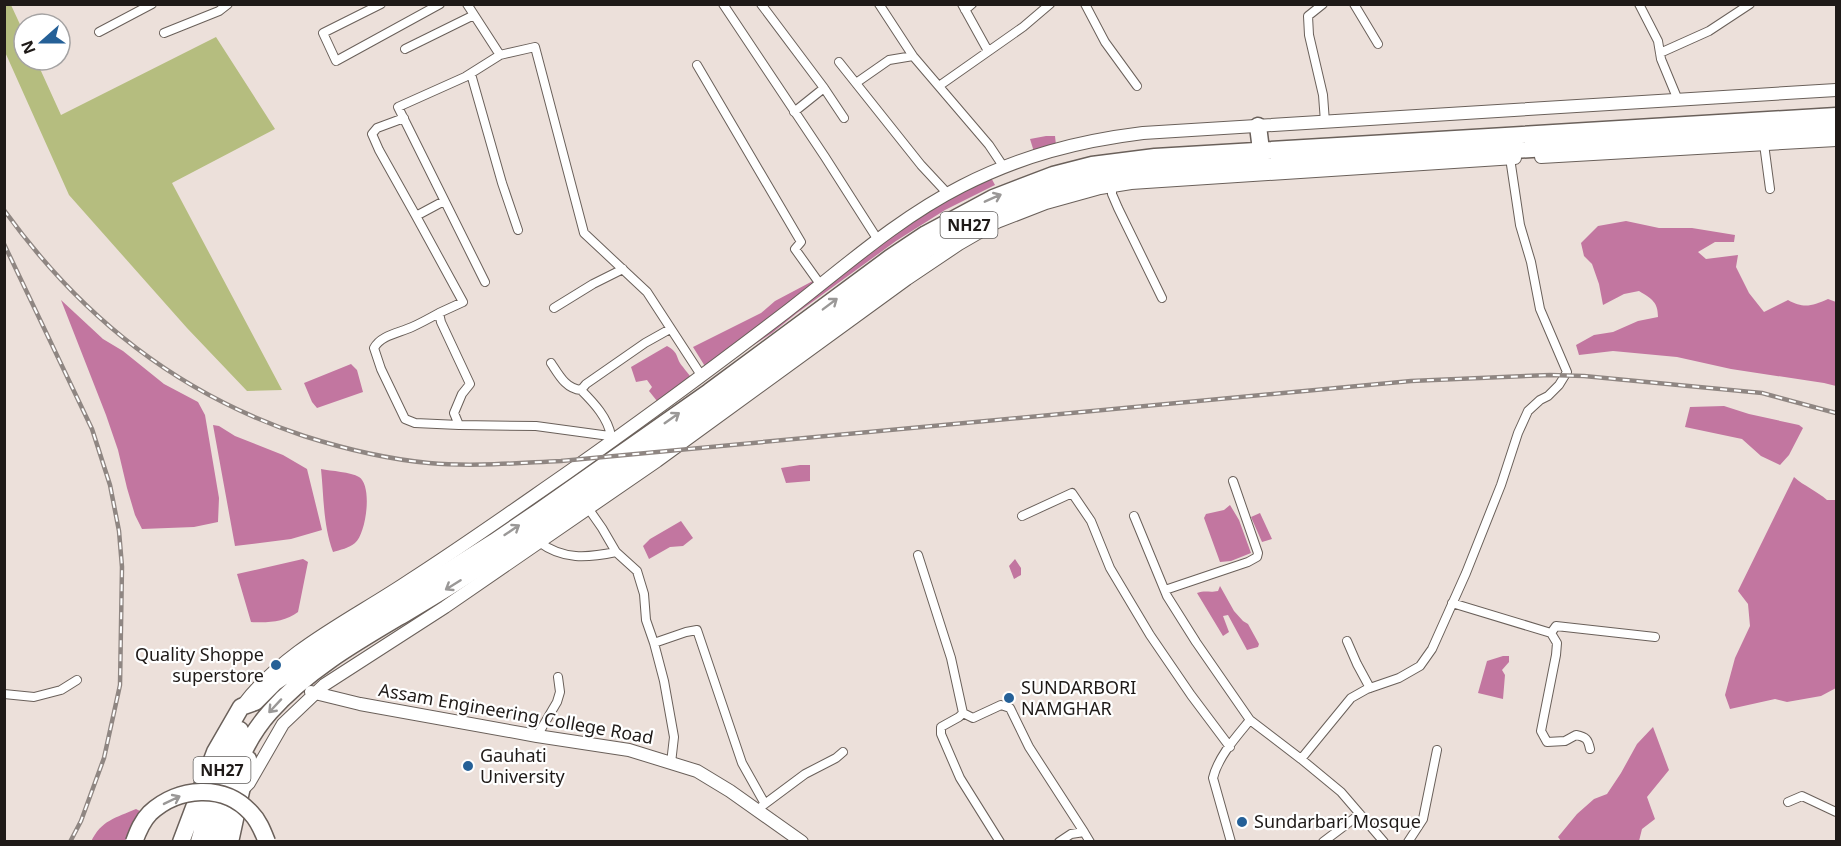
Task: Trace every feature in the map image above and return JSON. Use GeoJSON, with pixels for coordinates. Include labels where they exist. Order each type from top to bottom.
{"type":"FeatureCollection","features":[{"type":"Feature","properties":{"kind":"highway","name":"NH27"},"geometry":{"type":"LineString","coordinates":[[199,842],[219,776],[248,705],[274,683],[354,628],[457,566],[538,512],[709,392],[890,258],[926,234],[993,198],[1053,175],[1092,165],[1155,157],[1836,116]]}},
{"type":"Feature","properties":{"kind":"highway"},"geometry":{"type":"LineString","coordinates":[[1258,126],[1261,150]]}},
{"type":"Feature","properties":{"kind":"highway","name":"NH27"},"geometry":{"type":"LineString","coordinates":[[214,842],[237,763],[244,747],[268,714],[294,687],[344,651],[450,587],[533,532],[717,403],[929,248],[966,226],[1000,210],[1031,197],[1079,183],[1112,176],[1158,171],[1836,131]]}},
{"type":"Feature","properties":{"kind":"highway"},"geometry":{"type":"LineString","coordinates":[[181,842],[215,752],[248,705]]}},
{"type":"Feature","properties":{"kind":"highway"},"geometry":{"type":"LineString","coordinates":[[230,842],[254,732]]}},
{"type":"Feature","properties":{"kind":"highway"},"geometry":{"type":"LineString","coordinates":[[134,842],[140,825],[149,814],[161,805],[184,794],[202,791],[222,794],[239,803],[251,813],[261,827],[267,842]]}},
{"type":"Feature","properties":{"kind":"street"},"geometry":{"type":"LineString","coordinates":[[99,32],[152,4]]}},
{"type":"Feature","properties":{"kind":"street"},"geometry":{"type":"LineString","coordinates":[[164,33],[219,11],[228,4]]}},
{"type":"Feature","properties":{"kind":"street"},"geometry":{"type":"LineString","coordinates":[[381,4],[323,33],[336,61],[440,4]]}},
{"type":"Feature","properties":{"kind":"street"},"geometry":{"type":"LineString","coordinates":[[467,4],[500,55]]}},
{"type":"Feature","properties":{"kind":"street"},"geometry":{"type":"LineString","coordinates":[[723,4],[878,240]]}},
{"type":"Feature","properties":{"kind":"street"},"geometry":{"type":"LineString","coordinates":[[761,4],[844,118]]}},
{"type":"Feature","properties":{"kind":"street"},"geometry":{"type":"LineString","coordinates":[[879,4],[913,56],[989,145],[1003,166]]}},
{"type":"Feature","properties":{"kind":"street"},"geometry":{"type":"LineString","coordinates":[[939,86],[1023,27],[1050,4]]}},
{"type":"Feature","properties":{"kind":"street"},"geometry":{"type":"LineString","coordinates":[[1085,4],[1106,42],[1137,86]]}},
{"type":"Feature","properties":{"kind":"street"},"geometry":{"type":"LineString","coordinates":[[1323,4],[1308,16],[1309,34],[1323,95],[1325,122]]}},
{"type":"Feature","properties":{"kind":"street"},"geometry":{"type":"LineString","coordinates":[[1354,4],[1378,44]]}},
{"type":"Feature","properties":{"kind":"street"},"geometry":{"type":"LineString","coordinates":[[1639,4],[1658,40],[1660,53],[1678,100]]}},
{"type":"Feature","properties":{"kind":"street"},"geometry":{"type":"LineString","coordinates":[[1660,53],[1709,31],[1750,4]]}},
{"type":"Feature","properties":{"kind":"street"},"geometry":{"type":"LineString","coordinates":[[966,6],[988,51]]}},
{"type":"Feature","properties":{"kind":"street"},"geometry":{"type":"LineString","coordinates":[[405,49],[474,15]]}},
{"type":"Feature","properties":{"kind":"street"},"geometry":{"type":"LineString","coordinates":[[485,282],[398,107],[471,74],[500,55],[535,47],[584,233],[647,292],[701,375]]}},
{"type":"Feature","properties":{"kind":"street"},"geometry":{"type":"LineString","coordinates":[[855,83],[889,60],[913,56]]}},
{"type":"Feature","properties":{"kind":"street"},"geometry":{"type":"LineString","coordinates":[[839,62],[921,165],[948,194]]}},
{"type":"Feature","properties":{"kind":"street"},"geometry":{"type":"LineString","coordinates":[[697,65],[801,242],[795,249],[820,284]]}},
{"type":"Feature","properties":{"kind":"street"},"geometry":{"type":"LineString","coordinates":[[471,74],[518,230]]}},
{"type":"Feature","properties":{"kind":"street"},"geometry":{"type":"LineString","coordinates":[[794,111],[824,88]]}},
{"type":"Feature","properties":{"kind":"street"},"geometry":{"type":"LineString","coordinates":[[248,705],[255,689],[279,667],[326,633],[410,580],[701,375],[920,210],[1003,166],[1070,145],[1143,134],[1836,90]]}},
{"type":"Feature","properties":{"kind":"street"},"geometry":{"type":"LineString","coordinates":[[404,118],[377,128],[372,134],[463,302],[382,338],[375,344],[374,348],[381,369],[405,419],[415,423],[536,426],[614,436]]}},
{"type":"Feature","properties":{"kind":"street"},"geometry":{"type":"LineString","coordinates":[[242,790],[249,783],[283,724],[324,685],[445,607],[657,461],[907,279],[997,222],[1046,203],[1100,188],[1158,181],[1836,140]]}},
{"type":"Feature","properties":{"kind":"street"},"geometry":{"type":"LineString","coordinates":[[1764,144],[1770,189]]}},
{"type":"Feature","properties":{"kind":"street"},"geometry":{"type":"LineString","coordinates":[[1301,759],[1351,698],[1370,688],[1399,678],[1420,666],[1432,648],[1452,603],[1501,485],[1528,411],[1559,385],[1567,372],[1540,309],[1531,262],[1520,225],[1510,158]]}},
{"type":"Feature","properties":{"kind":"street"},"geometry":{"type":"LineString","coordinates":[[1112,186],[1115,201],[1162,298]]}},
{"type":"Feature","properties":{"kind":"street"},"geometry":{"type":"LineString","coordinates":[[417,216],[444,201]]}},
{"type":"Feature","properties":{"kind":"street"},"geometry":{"type":"LineString","coordinates":[[554,308],[623,269]]}},
{"type":"Feature","properties":{"kind":"street"},"geometry":{"type":"LineString","coordinates":[[439,313],[470,384],[462,394],[454,412],[459,425]]}},
{"type":"Feature","properties":{"kind":"street"},"geometry":{"type":"LineString","coordinates":[[581,390],[586,384],[645,343],[670,329]]}},
{"type":"Feature","properties":{"kind":"street"},"geometry":{"type":"LineString","coordinates":[[551,363],[566,384],[573,390],[581,390],[596,406],[614,436]]}},
{"type":"Feature","properties":{"kind":"street"},"geometry":{"type":"LineString","coordinates":[[1165,590],[1257,557],[1258,553],[1233,481]]}},
{"type":"Feature","properties":{"kind":"street"},"geometry":{"type":"LineString","coordinates":[[1023,516],[1072,493],[1091,521],[1110,568],[1150,635],[1230,747]]}},
{"type":"Feature","properties":{"kind":"street"},"geometry":{"type":"LineString","coordinates":[[588,508],[616,552],[637,571],[644,594],[646,620],[664,681],[674,737],[671,763]]}},
{"type":"Feature","properties":{"kind":"street"},"geometry":{"type":"LineString","coordinates":[[1134,516],[1165,590],[1196,642],[1250,720],[1341,792],[1384,842]]}},
{"type":"Feature","properties":{"kind":"street"},"geometry":{"type":"LineString","coordinates":[[539,542],[559,554],[598,556],[616,552]]}},
{"type":"Feature","properties":{"kind":"street"},"geometry":{"type":"LineString","coordinates":[[918,555],[951,658],[963,713]]}},
{"type":"Feature","properties":{"kind":"street"},"geometry":{"type":"LineString","coordinates":[[1452,603],[1551,633],[1557,643],[1556,656],[1541,731],[1547,742],[1565,741],[1576,735],[1585,737],[1590,749]]}},
{"type":"Feature","properties":{"kind":"street"},"geometry":{"type":"LineString","coordinates":[[1551,633],[1556,626],[1655,637]]}},
{"type":"Feature","properties":{"kind":"street"},"geometry":{"type":"LineString","coordinates":[[654,643],[697,630],[742,763],[761,807],[805,774],[843,752]]}},
{"type":"Feature","properties":{"kind":"street"},"geometry":{"type":"LineString","coordinates":[[1347,641],[1370,688]]}},
{"type":"Feature","properties":{"kind":"street"},"geometry":{"type":"LineString","coordinates":[[537,736],[560,692],[558,677]]}},
{"type":"Feature","properties":{"kind":"street"},"geometry":{"type":"LineString","coordinates":[[4,694],[34,697],[61,690],[77,680]]}},
{"type":"Feature","properties":{"kind":"street","name":"Assam Engineering College Road"},"geometry":{"type":"LineString","coordinates":[[274,683],[360,704],[629,750],[697,771],[761,807],[802,842]]}},
{"type":"Feature","properties":{"kind":"street"},"geometry":{"type":"LineString","coordinates":[[963,713],[973,718],[1001,705],[1010,708],[1029,747],[1090,842]]}},
{"type":"Feature","properties":{"kind":"street"},"geometry":{"type":"LineString","coordinates":[[963,713],[941,727],[941,734],[960,778],[1000,842]]}},
{"type":"Feature","properties":{"kind":"street"},"geometry":{"type":"LineString","coordinates":[[1231,842],[1213,778],[1215,768],[1250,720]]}},
{"type":"Feature","properties":{"kind":"street"},"geometry":{"type":"LineString","coordinates":[[1408,842],[1423,819],[1437,750]]}},
{"type":"Feature","properties":{"kind":"street"},"geometry":{"type":"LineString","coordinates":[[1788,802],[1802,796],[1836,812]]}},
{"type":"Feature","properties":{"kind":"street"},"geometry":{"type":"LineString","coordinates":[[1323,842],[1360,814]]}},
{"type":"Feature","properties":{"kind":"street"},"geometry":{"type":"LineString","coordinates":[[1059,842],[1071,834],[1084,832]]}},
{"type":"Feature","properties":{"kind":"green space"},"geometry":{"type":"Polygon","coordinates":[[[4,5],[11,5],[14,12],[12,12],[12,68],[5,52],[4,5]]]}},
{"type":"Feature","properties":{"kind":"green space"},"geometry":{"type":"Polygon","coordinates":[[[216,37],[275,129],[172,183],[282,390],[247,391],[187,328],[69,195],[14,72],[41,72],[61,115],[216,37]]]}},
{"type":"Feature","properties":{"kind":"shaded area"},"geometry":{"type":"Polygon","coordinates":[[[1055,136],[1056,145],[1035,155],[1030,139],[1055,136]]]}},
{"type":"Feature","properties":{"kind":"shaded area"},"geometry":{"type":"Polygon","coordinates":[[[988,172],[995,185],[945,210],[896,241],[711,376],[693,347],[761,313],[775,301],[843,265],[856,248],[933,206],[988,172]]]}},
{"type":"Feature","properties":{"kind":"shaded area"},"geometry":{"type":"Polygon","coordinates":[[[1626,221],[1659,228],[1692,228],[1735,235],[1734,242],[1715,242],[1698,252],[1706,259],[1738,255],[1736,267],[1749,293],[1764,312],[1788,300],[1803,305],[1813,305],[1828,299],[1836,302],[1836,386],[1731,369],[1677,357],[1613,351],[1579,355],[1576,345],[1594,335],[1613,332],[1638,321],[1658,317],[1653,301],[1639,291],[1624,294],[1603,305],[1592,264],[1584,256],[1581,243],[1598,226],[1626,221]]]}},
{"type":"Feature","properties":{"kind":"shaded area"},"geometry":{"type":"Polygon","coordinates":[[[61,300],[103,339],[123,351],[164,384],[198,402],[205,415],[219,498],[218,522],[194,527],[142,529],[135,515],[106,415],[61,300]]]}},
{"type":"Feature","properties":{"kind":"shaded area"},"geometry":{"type":"Polygon","coordinates":[[[667,346],[676,353],[692,381],[657,401],[649,391],[652,387],[647,380],[636,382],[631,367],[667,346]]]}},
{"type":"Feature","properties":{"kind":"shaded area"},"geometry":{"type":"Polygon","coordinates":[[[351,364],[357,370],[363,392],[317,408],[304,383],[351,364]]]}},
{"type":"Feature","properties":{"kind":"shaded area"},"geometry":{"type":"Polygon","coordinates":[[[1724,406],[1799,425],[1803,428],[1789,455],[1780,465],[1761,456],[1742,439],[1685,427],[1690,407],[1724,406]]]}},
{"type":"Feature","properties":{"kind":"shaded area"},"geometry":{"type":"Polygon","coordinates":[[[213,425],[283,455],[307,469],[322,530],[291,539],[235,546],[213,425]]]}},
{"type":"Feature","properties":{"kind":"shaded area"},"geometry":{"type":"Polygon","coordinates":[[[810,465],[810,481],[786,483],[781,468],[810,465]]]}},
{"type":"Feature","properties":{"kind":"shaded area"},"geometry":{"type":"Polygon","coordinates":[[[321,469],[355,475],[363,482],[366,490],[365,521],[359,538],[350,546],[333,552],[326,522],[321,469]]]}},
{"type":"Feature","properties":{"kind":"shaded area"},"geometry":{"type":"Polygon","coordinates":[[[1794,477],[1827,500],[1836,500],[1836,688],[1821,696],[1787,702],[1775,699],[1730,709],[1725,695],[1735,658],[1750,626],[1748,604],[1738,591],[1794,477]]]}},
{"type":"Feature","properties":{"kind":"shaded area"},"geometry":{"type":"Polygon","coordinates":[[[1230,505],[1239,520],[1251,553],[1231,561],[1220,562],[1204,518],[1206,514],[1224,510],[1230,505]]]}},
{"type":"Feature","properties":{"kind":"shaded area"},"geometry":{"type":"Polygon","coordinates":[[[1260,513],[1272,539],[1262,542],[1251,517],[1260,513]]]}},
{"type":"Feature","properties":{"kind":"shaded area"},"geometry":{"type":"Polygon","coordinates":[[[681,521],[693,538],[683,546],[670,547],[649,559],[643,546],[650,539],[681,521]]]}},
{"type":"Feature","properties":{"kind":"shaded area"},"geometry":{"type":"Polygon","coordinates":[[[303,559],[308,562],[298,612],[276,621],[251,622],[237,574],[303,559]]]}},
{"type":"Feature","properties":{"kind":"shaded area"},"geometry":{"type":"Polygon","coordinates":[[[1015,559],[1021,568],[1021,575],[1014,579],[1009,566],[1015,559]]]}},
{"type":"Feature","properties":{"kind":"shaded area"},"geometry":{"type":"Polygon","coordinates":[[[1220,586],[1234,611],[1248,624],[1259,644],[1258,647],[1247,650],[1228,615],[1223,616],[1229,632],[1223,636],[1197,593],[1218,591],[1220,586]]]}},
{"type":"Feature","properties":{"kind":"shaded area"},"geometry":{"type":"Polygon","coordinates":[[[1509,656],[1509,662],[1502,670],[1505,675],[1503,699],[1478,693],[1487,661],[1509,656]]]}},
{"type":"Feature","properties":{"kind":"shaded area"},"geometry":{"type":"Polygon","coordinates":[[[1653,727],[1669,770],[1647,797],[1655,819],[1642,829],[1639,841],[1561,841],[1558,837],[1577,814],[1594,799],[1607,794],[1637,744],[1653,727]]]}},
{"type":"Feature","properties":{"kind":"shaded area"},"geometry":{"type":"Polygon","coordinates":[[[136,809],[142,812],[125,841],[91,842],[104,824],[136,809]]]}},
{"type":"Feature","properties":{"kind":"railway"},"geometry":{"type":"LineString","coordinates":[[4,210],[66,285],[100,318],[174,375],[258,419],[304,436],[366,453],[413,461],[478,465],[561,461],[1411,381],[1550,375],[1584,376],[1762,393],[1836,413]]}},
{"type":"Feature","properties":{"kind":"railway"},"geometry":{"type":"LineString","coordinates":[[4,244],[92,429],[110,485],[119,531],[122,567],[120,685],[104,758],[81,821],[70,842]]}},
{"type":"Feature","properties":{"kind":"place","name":"Quality Shoppe superstore"},"geometry":{"type":"Point","coordinates":[276,665]}},
{"type":"Feature","properties":{"kind":"place","name":"SUNDARBORI NAMGHAR"},"geometry":{"type":"Point","coordinates":[1009,698]}},
{"type":"Feature","properties":{"kind":"place","name":"Gauhati University"},"geometry":{"type":"Point","coordinates":[468,766]}},
{"type":"Feature","properties":{"kind":"place","name":"Sundarbari Mosque"},"geometry":{"type":"Point","coordinates":[1242,822]}}]}
